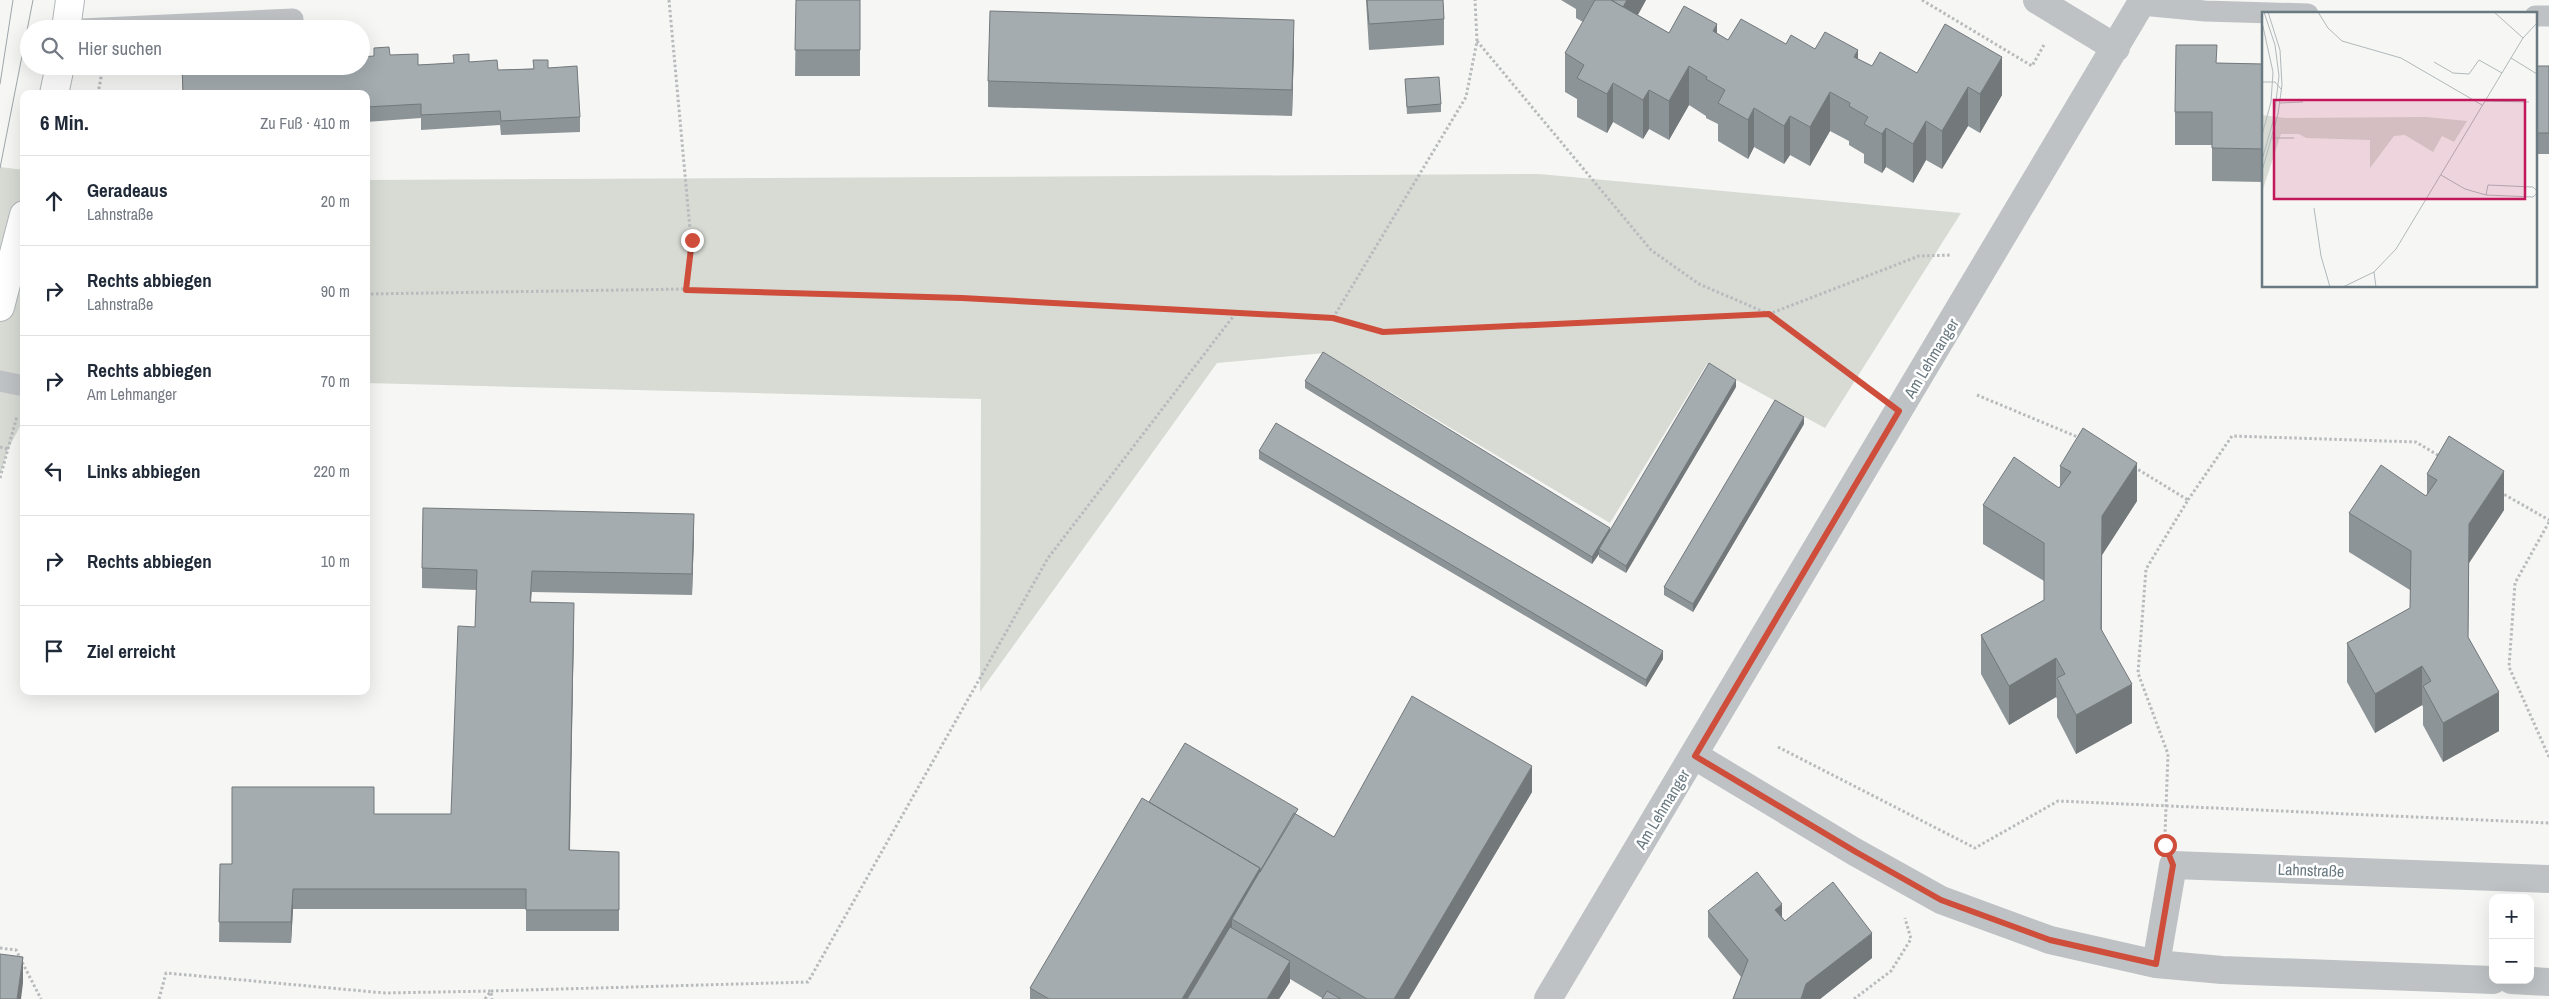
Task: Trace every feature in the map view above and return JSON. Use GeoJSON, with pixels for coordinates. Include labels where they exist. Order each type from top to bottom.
{"type":"FeatureCollection","features":[{"type":"Feature","properties":{"kind":"main road"},"geometry":{"type":"LineString","coordinates":[[67,20],[70,0]]}},
{"type":"Feature","properties":{"kind":"main road"},"geometry":{"type":"LineString","coordinates":[[55,90],[58,75]]}},
{"type":"Feature","properties":{"kind":"main road"},"geometry":{"type":"LineString","coordinates":[[0,308],[20,230]]}},
{"type":"Feature","properties":{"kind":"street"},"geometry":{"type":"LineString","coordinates":[[2037,0],[2116,48]]}},
{"type":"Feature","properties":{"kind":"street","name":"Am Lehmanger"},"geometry":{"type":"LineString","coordinates":[[1548,999],[1695,756],[2142,2]]}},
{"type":"Feature","properties":{"kind":"street"},"geometry":{"type":"LineString","coordinates":[[1695,756],[1847,847],[1941,900],[2050,940],[2156,964],[2222,970],[2489,980]]}},
{"type":"Feature","properties":{"kind":"street"},"geometry":{"type":"LineString","coordinates":[[2156,964],[2173,865]]}},
{"type":"Feature","properties":{"kind":"street","name":"Lahnstraße"},"geometry":{"type":"LineString","coordinates":[[2173,865],[2549,879]]}},
{"type":"Feature","properties":{"kind":"street"},"geometry":{"type":"LineString","coordinates":[[2534,981],[2549,982]]}},
{"type":"Feature","properties":{"kind":"lane"},"geometry":{"type":"LineString","coordinates":[[2142,2],[2205,11],[2262,13]]}},
{"type":"Feature","properties":{"kind":"lane"},"geometry":{"type":"LineString","coordinates":[[2536,16],[2549,16]]}},
{"type":"Feature","properties":{"kind":"lane"},"geometry":{"type":"LineString","coordinates":[[272,20],[293,19]]}},
{"type":"Feature","properties":{"kind":"lane"},"geometry":{"type":"LineString","coordinates":[[0,381],[20,385]]}},
{"type":"Feature","properties":{"kind":"path"},"geometry":{"type":"LineString","coordinates":[[669,0],[692,240],[686,290]]}},
{"type":"Feature","properties":{"kind":"path"},"geometry":{"type":"LineString","coordinates":[[1333,318],[1466,97],[1477,41],[1475,0]]}},
{"type":"Feature","properties":{"kind":"path"},"geometry":{"type":"LineString","coordinates":[[1922,0],[2032,66],[2063,15]]}},
{"type":"Feature","properties":{"kind":"path"},"geometry":{"type":"LineString","coordinates":[[1477,41],[1651,250],[1699,284],[1769,314],[1899,411]]}},
{"type":"Feature","properties":{"kind":"path"},"geometry":{"type":"LineString","coordinates":[[99,90],[101,75]]}},
{"type":"Feature","properties":{"kind":"path"},"geometry":{"type":"LineString","coordinates":[[370,294],[686,290],[962,298],[1333,318],[1383,332],[1769,314],[1919,256],[1993,254]]}},
{"type":"Feature","properties":{"kind":"path"},"geometry":{"type":"LineString","coordinates":[[159,999],[166,973],[385,993],[808,982],[1048,558],[1235,313]]}},
{"type":"Feature","properties":{"kind":"path"},"geometry":{"type":"LineString","coordinates":[[1977,394],[2084,439]]}},
{"type":"Feature","properties":{"kind":"path"},"geometry":{"type":"LineString","coordinates":[[0,478],[18,411]]}},
{"type":"Feature","properties":{"kind":"path"},"geometry":{"type":"LineString","coordinates":[[2173,865],[2165,845],[2168,754],[2138,673],[2146,569],[2188,500],[2232,436],[2416,442],[2449,461]]}},
{"type":"Feature","properties":{"kind":"path"},"geometry":{"type":"LineString","coordinates":[[0,447],[8,449]]}},
{"type":"Feature","properties":{"kind":"path"},"geometry":{"type":"LineString","coordinates":[[2133,466],[2188,500]]}},
{"type":"Feature","properties":{"kind":"path"},"geometry":{"type":"LineString","coordinates":[[2499,491],[2549,521],[2515,583],[2509,668],[2549,757]]}},
{"type":"Feature","properties":{"kind":"path"},"geometry":{"type":"LineString","coordinates":[[1778,747],[1975,848],[2058,800],[2549,823]]}},
{"type":"Feature","properties":{"kind":"path"},"geometry":{"type":"LineString","coordinates":[[1854,999],[1891,971],[1911,939],[1904,915]]}},
{"type":"Feature","properties":{"kind":"path"},"geometry":{"type":"LineString","coordinates":[[0,948],[16,950],[41,999]]}},
{"type":"Feature","properties":{"kind":"path"},"geometry":{"type":"LineString","coordinates":[[485,999],[491,991]]}},
{"type":"Feature","properties":{"kind":"path"},"geometry":{"type":"LineString","coordinates":[[491,991],[492,999]]}},
{"type":"Feature","properties":{"kind":"shaded area"},"geometry":{"type":"Polygon","coordinates":[[[0,167],[20,170],[20,426],[8,449],[0,475],[0,167]]]}},
{"type":"Feature","properties":{"kind":"shaded area"},"geometry":{"type":"Polygon","coordinates":[[[1539,174],[1961,213],[1825,428],[1707,364],[1610,523],[1325,353],[1217,363],[980,692],[981,399],[370,383],[370,180],[1539,174]]]}},
{"type":"Feature","properties":{"kind":"building"},"geometry":{"type":"Polygon","coordinates":[[[796,0],[860,0],[860,50],[795,50],[796,0]]]}},
{"type":"Feature","properties":{"kind":"building"},"geometry":{"type":"Polygon","coordinates":[[[1367,0],[1443,0],[1444,19],[1369,24],[1367,0]]]}},
{"type":"Feature","properties":{"kind":"building"},"geometry":{"type":"Polygon","coordinates":[[[1595,0],[1611,0],[1669,33],[1684,6],[1717,24],[1713,31],[1728,40],[1741,19],[1786,44],[1791,35],[1815,49],[1825,32],[1858,50],[1854,57],[1872,66],[1880,52],[1917,73],[1945,24],[2002,57],[1980,94],[1968,87],[1942,131],[1926,121],[1913,144],[1886,128],[1882,134],[1864,124],[1868,117],[1849,106],[1850,103],[1830,92],[1810,127],[1790,116],[1784,126],[1754,108],[1748,120],[1718,103],[1725,90],[1689,66],[1669,101],[1649,90],[1643,100],[1613,83],[1607,94],[1577,78],[1584,65],[1565,53],[1595,0]]]}},
{"type":"Feature","properties":{"kind":"building"},"geometry":{"type":"Polygon","coordinates":[[[1611,0],[1627,0],[1623,7],[1611,0]]]}},
{"type":"Feature","properties":{"kind":"building"},"geometry":{"type":"Polygon","coordinates":[[[990,11],[1294,20],[1292,90],[988,81],[990,11]]]}},
{"type":"Feature","properties":{"kind":"building"},"geometry":{"type":"Polygon","coordinates":[[[2176,45],[2217,45],[2216,63],[2262,64],[2262,149],[2212,148],[2212,112],[2175,112],[2176,45]]]}},
{"type":"Feature","properties":{"kind":"building"},"geometry":{"type":"Polygon","coordinates":[[[389,47],[390,55],[418,54],[418,65],[454,63],[453,55],[469,54],[469,62],[497,60],[498,70],[534,69],[533,60],[548,60],[548,68],[577,66],[580,117],[501,121],[500,111],[421,115],[421,104],[370,107],[370,90],[183,90],[182,75],[370,75],[370,56],[374,56],[374,48],[389,47]]]}},
{"type":"Feature","properties":{"kind":"building"},"geometry":{"type":"Polygon","coordinates":[[[2536,66],[2549,66],[2549,133],[2536,133],[2536,66]]]}},
{"type":"Feature","properties":{"kind":"building"},"geometry":{"type":"Polygon","coordinates":[[[1439,77],[1441,104],[1407,107],[1405,79],[1439,77]]]}},
{"type":"Feature","properties":{"kind":"building"},"geometry":{"type":"Polygon","coordinates":[[[1323,352],[1610,528],[1592,557],[1305,381],[1323,352]]]}},
{"type":"Feature","properties":{"kind":"building"},"geometry":{"type":"Polygon","coordinates":[[[1709,363],[1736,380],[1626,566],[1599,549],[1709,363]]]}},
{"type":"Feature","properties":{"kind":"building"},"geometry":{"type":"Polygon","coordinates":[[[1775,400],[1804,417],[1693,604],[1664,587],[1775,400]]]}},
{"type":"Feature","properties":{"kind":"building"},"geometry":{"type":"Polygon","coordinates":[[[1276,423],[1663,651],[1646,680],[1259,451],[1276,423]]]}},
{"type":"Feature","properties":{"kind":"building"},"geometry":{"type":"Polygon","coordinates":[[[2083,428],[2137,463],[2102,516],[2101,629],[2132,684],[2076,715],[2057,678],[2065,674],[2056,658],[2009,686],[1981,635],[2044,600],[2044,543],[1983,505],[2014,457],[2059,488],[2071,472],[2060,466],[2083,428]]]}},
{"type":"Feature","properties":{"kind":"building"},"geometry":{"type":"Polygon","coordinates":[[[2449,436],[2504,471],[2469,524],[2468,637],[2499,692],[2443,723],[2423,686],[2431,681],[2422,666],[2375,694],[2347,643],[2410,608],[2411,551],[2349,513],[2381,465],[2426,496],[2437,480],[2427,474],[2449,436]]]}},
{"type":"Feature","properties":{"kind":"building"},"geometry":{"type":"Polygon","coordinates":[[[423,508],[694,514],[692,574],[532,571],[530,602],[574,603],[569,850],[619,852],[619,910],[526,910],[526,889],[293,889],[291,922],[219,922],[220,864],[232,864],[232,787],[374,787],[374,814],[451,814],[458,626],[475,627],[477,570],[422,568],[423,508]]]}},
{"type":"Feature","properties":{"kind":"building"},"geometry":{"type":"Polygon","coordinates":[[[1412,696],[1532,766],[1394,999],[1367,999],[1232,919],[1294,813],[1334,837],[1412,696]]]}},
{"type":"Feature","properties":{"kind":"building"},"geometry":{"type":"Polygon","coordinates":[[[1185,743],[1298,809],[1260,872],[1260,868],[1149,802],[1185,743]]]}},
{"type":"Feature","properties":{"kind":"building"},"geometry":{"type":"Polygon","coordinates":[[[1142,798],[1260,868],[1182,999],[1049,999],[1030,988],[1142,798]]]}},
{"type":"Feature","properties":{"kind":"building"},"geometry":{"type":"Polygon","coordinates":[[[1757,872],[1782,904],[1775,910],[1785,921],[1833,882],[1872,933],[1806,984],[1801,999],[1733,999],[1748,960],[1708,911],[1757,872]]]}},
{"type":"Feature","properties":{"kind":"building"},"geometry":{"type":"Polygon","coordinates":[[[1230,927],[1290,961],[1267,999],[1187,999],[1230,927]]]}},
{"type":"Feature","properties":{"kind":"building"},"geometry":{"type":"Polygon","coordinates":[[[0,954],[23,957],[17,999],[0,999],[0,954]]]}},
{"type":"Feature","properties":{"kind":"building"},"geometry":{"type":"Polygon","coordinates":[[[1327,991],[1341,999],[1322,999],[1327,991]]]}},
{"type":"Feature","properties":{"kind":"tram line"},"geometry":{"type":"LineString","coordinates":[[0,84],[13,0]]}},
{"type":"Feature","properties":{"kind":"tram line"},"geometry":{"type":"LineString","coordinates":[[29,20],[33,0]]}},
{"type":"Feature","properties":{"kind":"tram line"},"geometry":{"type":"LineString","coordinates":[[0,168],[20,66]]}},
{"type":"Feature","properties":{"kind":"route"},"geometry":{"type":"LineString","coordinates":[[692,240],[686,290],[962,298],[1333,318],[1383,332],[1769,314],[1899,411],[1695,756],[1772,803],[1941,900],[2050,940],[2156,964],[2173,865],[2165,845]]}}]}
